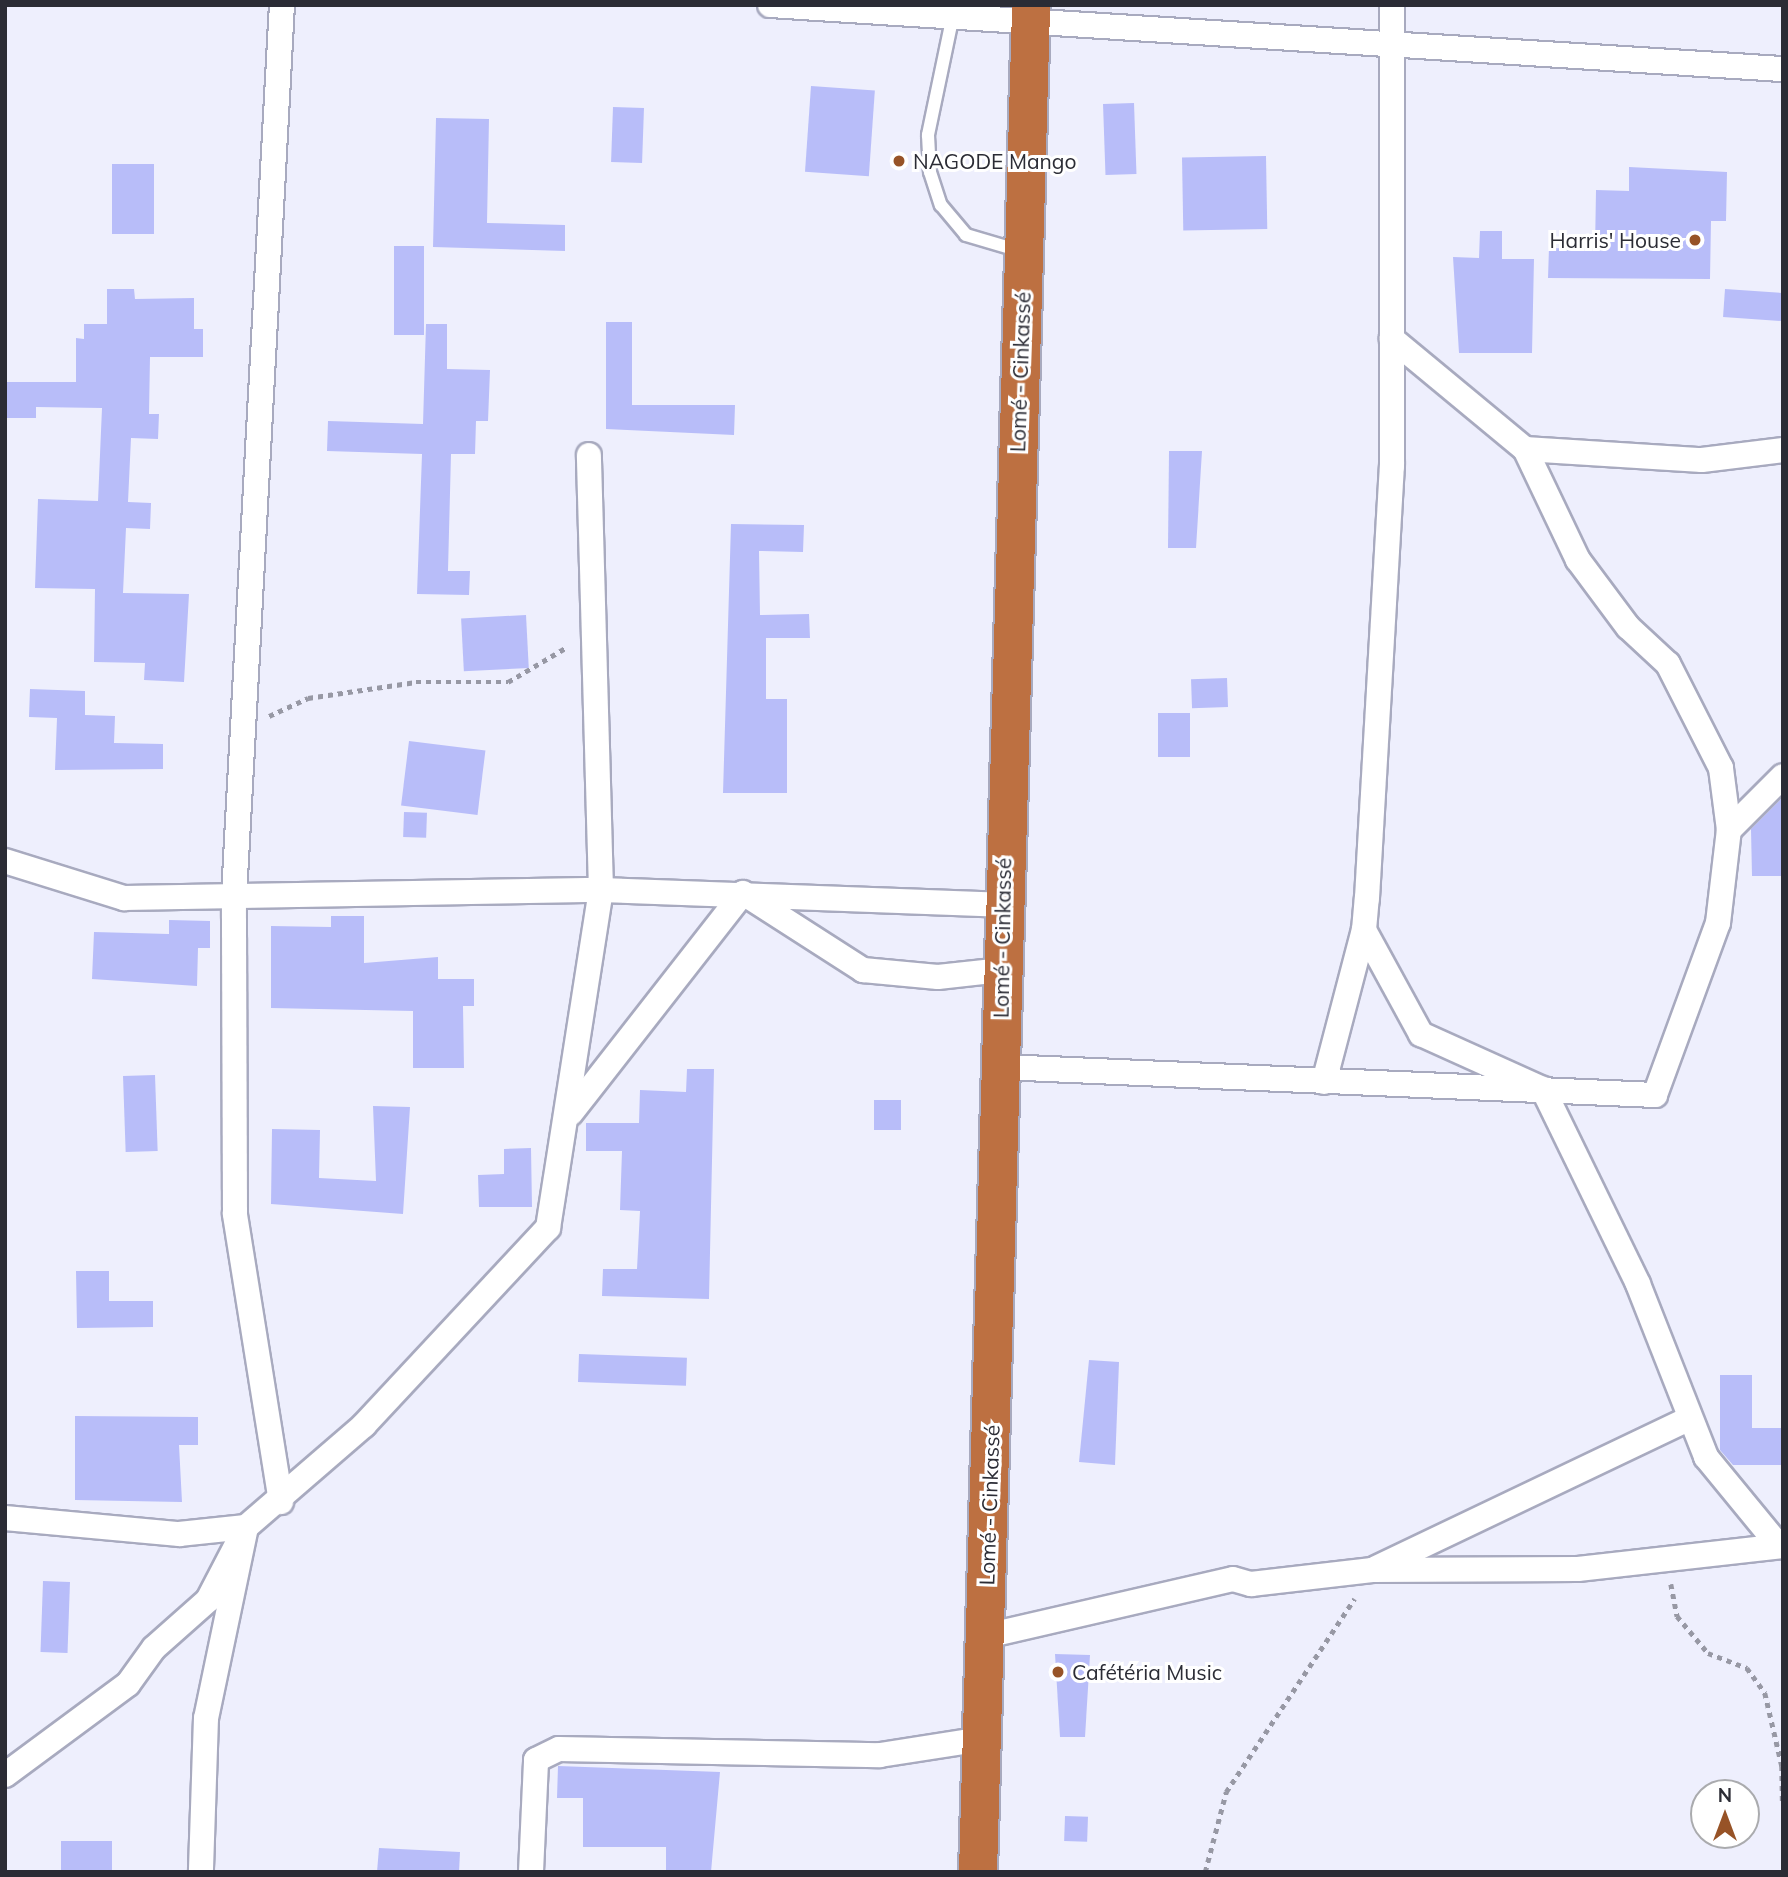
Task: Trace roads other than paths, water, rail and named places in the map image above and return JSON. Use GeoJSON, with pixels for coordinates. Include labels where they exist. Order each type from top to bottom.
{"type":"FeatureCollection","features":[{"type":"Feature","properties":{"kind":"highway","name":"Lomé - Cinkassé"},"geometry":{"type":"LineString","coordinates":[[978,1872],[1001,1067],[1001,905],[1031,12]]}},
{"type":"Feature","properties":{"kind":"street"},"geometry":{"type":"LineString","coordinates":[[281,1502],[235,1214],[234,896],[239,729],[282,5]]}},
{"type":"Feature","properties":{"kind":"street"},"geometry":{"type":"LineString","coordinates":[[770,5],[954,15],[1031,12],[1394,43],[1783,69]]}},
{"type":"Feature","properties":{"kind":"street"},"geometry":{"type":"LineString","coordinates":[[1324,1082],[1364,930],[1392,466],[1392,5]]}},
{"type":"Feature","properties":{"kind":"street"},"geometry":{"type":"LineString","coordinates":[[1001,1067],[1655,1095],[1718,923],[1729,830],[1721,768],[1693,708],[1668,664],[1628,627],[1578,560],[1525,449],[1392,340]]}},
{"type":"Feature","properties":{"kind":"street"},"geometry":{"type":"LineString","coordinates":[[1525,449],[1702,460],[1783,450]]}},
{"type":"Feature","properties":{"kind":"street"},"geometry":{"type":"LineString","coordinates":[[5,1775],[128,1684],[154,1648],[208,1600],[246,1527],[281,1502],[364,1425],[548,1228],[570,1114],[601,890],[597,620],[589,455]]}},
{"type":"Feature","properties":{"kind":"street"},"geometry":{"type":"LineString","coordinates":[[1729,830],[1783,776]]}},
{"type":"Feature","properties":{"kind":"street"},"geometry":{"type":"LineString","coordinates":[[5,861],[124,898],[601,890],[743,893],[1001,905]]}},
{"type":"Feature","properties":{"kind":"street"},"geometry":{"type":"LineString","coordinates":[[743,893],[863,970],[937,977],[1001,970]]}},
{"type":"Feature","properties":{"kind":"street"},"geometry":{"type":"LineString","coordinates":[[570,1114],[743,893]]}},
{"type":"Feature","properties":{"kind":"street"},"geometry":{"type":"LineString","coordinates":[[1364,930],[1421,1034],[1543,1089],[1638,1284],[1688,1419],[1706,1457],[1781,1546]]}},
{"type":"Feature","properties":{"kind":"street"},"geometry":{"type":"LineString","coordinates":[[1372,1570],[1688,1419]]}},
{"type":"Feature","properties":{"kind":"street"},"geometry":{"type":"LineString","coordinates":[[5,1518],[179,1534],[246,1527]]}},
{"type":"Feature","properties":{"kind":"street"},"geometry":{"type":"LineString","coordinates":[[201,1872],[206,1718],[246,1527]]}},
{"type":"Feature","properties":{"kind":"street"},"geometry":{"type":"LineString","coordinates":[[986,1636],[1233,1579],[1251,1584],[1372,1570],[1578,1569],[1781,1546]]}},
{"type":"Feature","properties":{"kind":"street"},"geometry":{"type":"LineString","coordinates":[[531,1872],[536,1760],[559,1749],[880,1755],[982,1740]]}},
{"type":"Feature","properties":{"kind":"lane"},"geometry":{"type":"LineString","coordinates":[[954,15],[928,135],[930,172],[941,205],[966,234],[1024,253]]}},
{"type":"Feature","properties":{"kind":"place","name":"NAGODE Mango"},"geometry":{"type":"Point","coordinates":[899,161]}},
{"type":"Feature","properties":{"kind":"place","name":"Harris' House"},"geometry":{"type":"Point","coordinates":[1695,240]}},
{"type":"Feature","properties":{"kind":"place","name":"Cafétéria Music"},"geometry":{"type":"Point","coordinates":[1058,1672]}}]}
